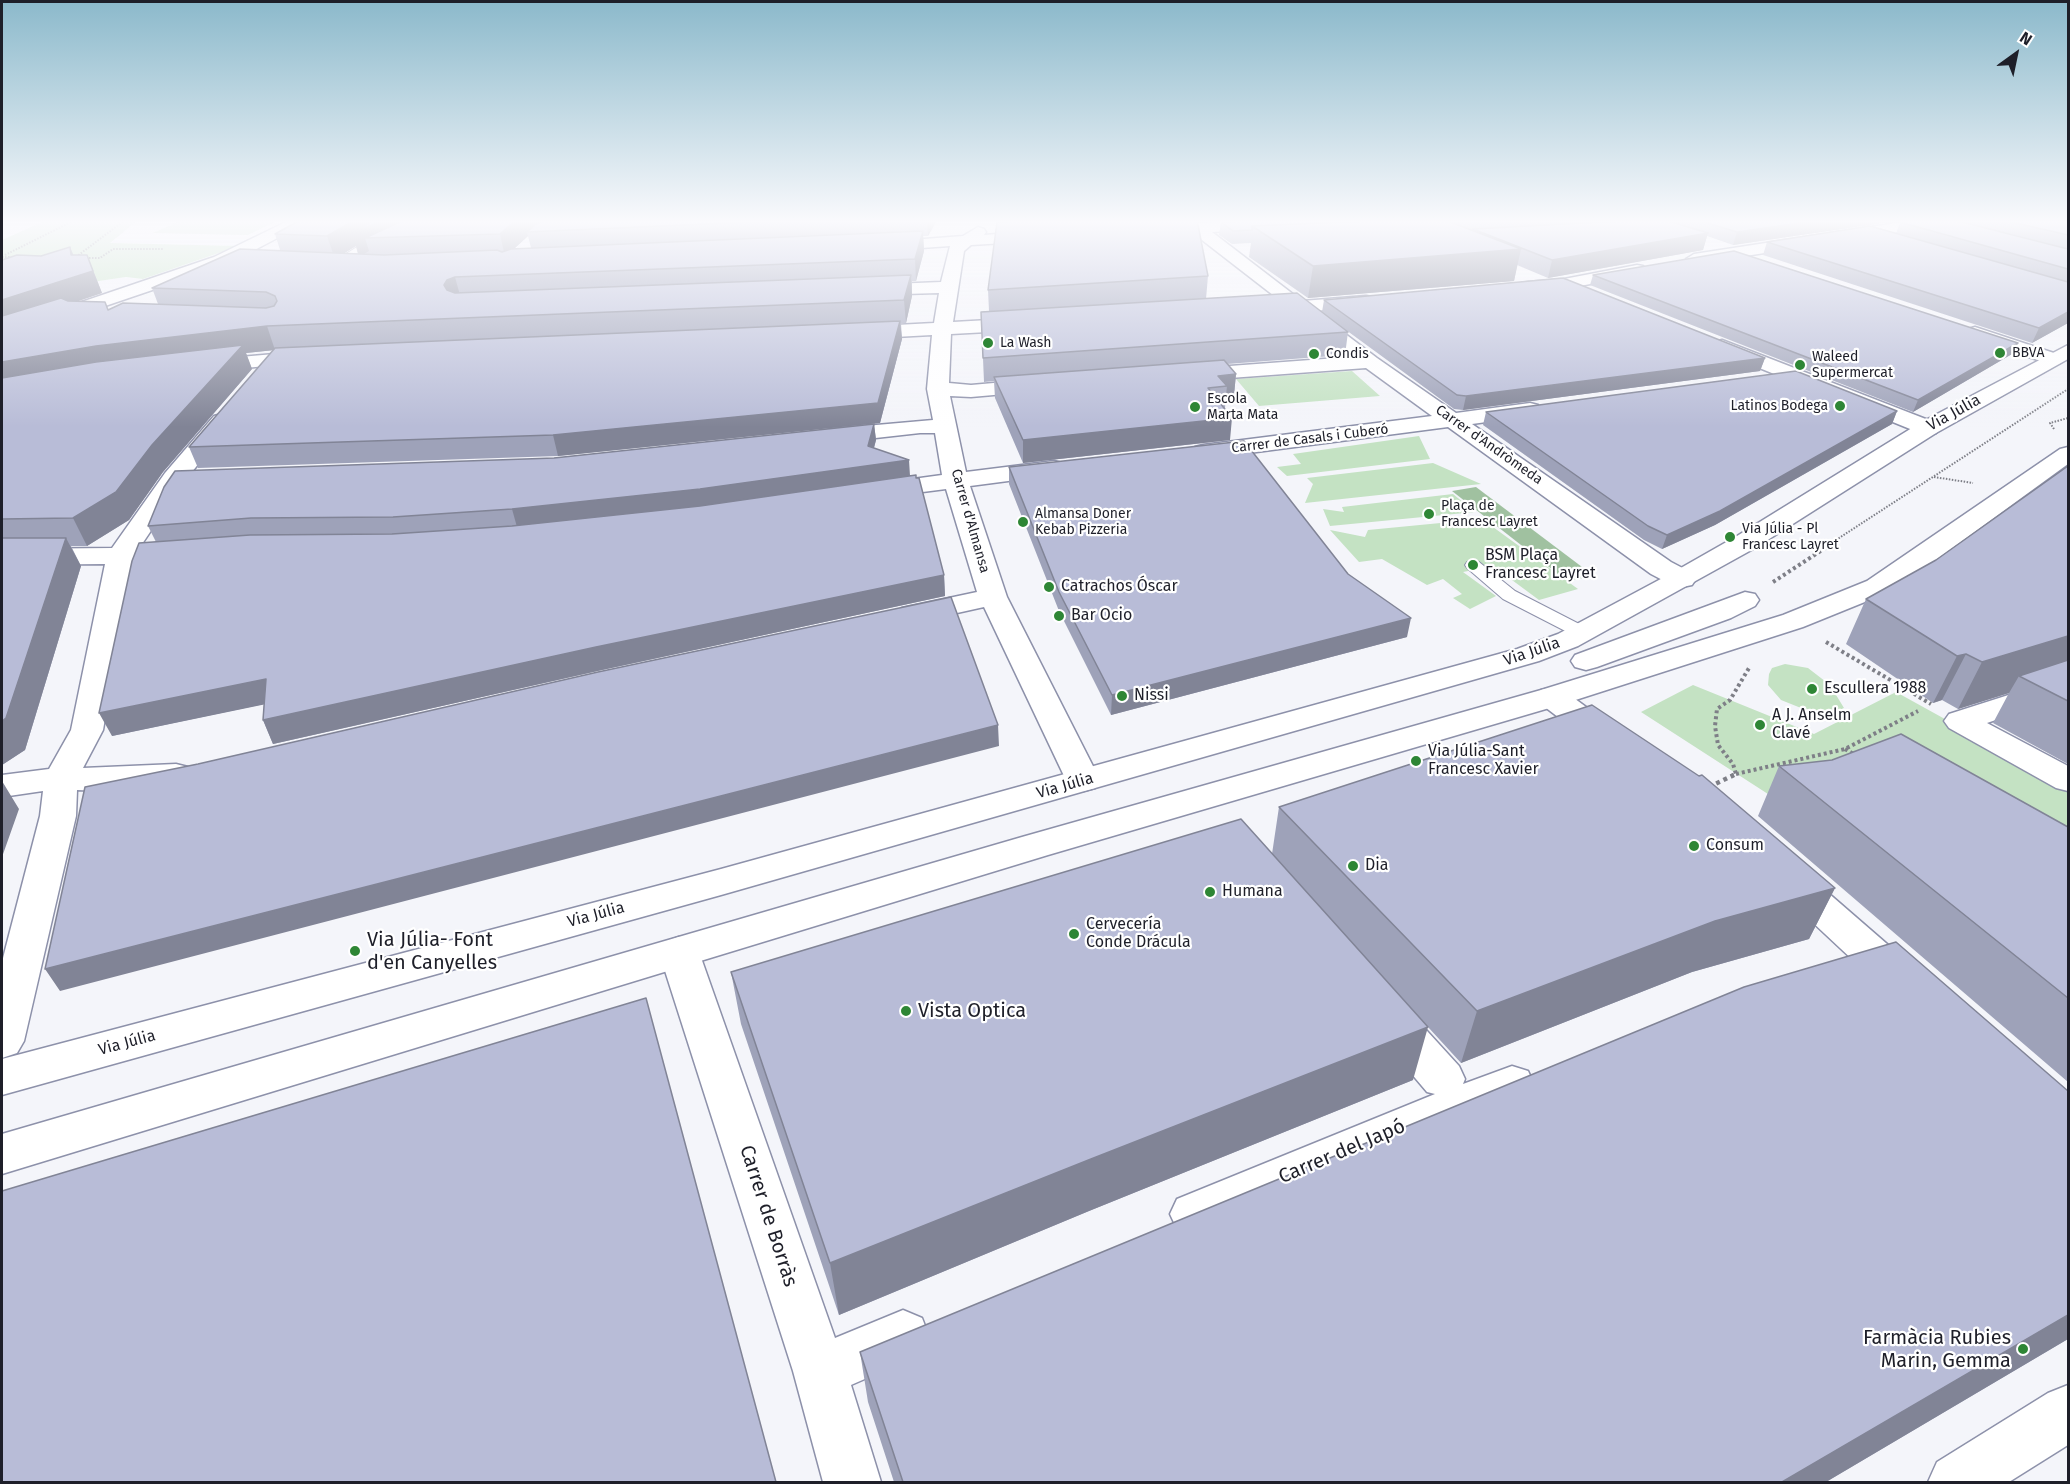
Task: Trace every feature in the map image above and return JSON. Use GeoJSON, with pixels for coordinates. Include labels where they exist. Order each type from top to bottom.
{"type":"FeatureCollection","features":[{"type":"Feature","properties":{"kind":"street"},"geometry":{"type":"LineString","coordinates":[[2,335],[136,289]]}},
{"type":"Feature","properties":{"kind":"street"},"geometry":{"type":"LineString","coordinates":[[851,291],[895,289]]}},
{"type":"Feature","properties":{"kind":"street","name":"Carrer d'Almansa"},"geometry":{"type":"LineString","coordinates":[[951,289],[942,329],[938,388],[955,479],[993,597],[1083,780]]}},
{"type":"Feature","properties":{"kind":"street","name":"Carrer d'Andròmeda"},"geometry":{"type":"LineString","coordinates":[[1275,289],[1370,362],[1661,568],[1682,579]]}},
{"type":"Feature","properties":{"kind":"street"},"geometry":{"type":"LineString","coordinates":[[1574,289],[1598,296]]}},
{"type":"Feature","properties":{"kind":"street"},"geometry":{"type":"LineString","coordinates":[[1248,310],[1382,300]]}},
{"type":"Feature","properties":{"kind":"street"},"geometry":{"type":"LineString","coordinates":[[62,314],[109,316]]}},
{"type":"Feature","properties":{"kind":"street"},"geometry":{"type":"LineString","coordinates":[[840,333],[1044,322]]}},
{"type":"Feature","properties":{"kind":"street"},"geometry":{"type":"LineString","coordinates":[[1956,326],[2061,355]]}},
{"type":"Feature","properties":{"kind":"street"},"geometry":{"type":"LineString","coordinates":[[1700,337],[1928,428]]}},
{"type":"Feature","properties":{"kind":"street","name":"Via Júlia"},"geometry":{"type":"LineString","coordinates":[[1584,646],[1682,579],[1746,542],[1928,428],[2061,355]]}},
{"type":"Feature","properties":{"kind":"street"},"geometry":{"type":"LineString","coordinates":[[189,368],[274,358],[322,356]]}},
{"type":"Feature","properties":{"kind":"street"},"geometry":{"type":"LineString","coordinates":[[2,1041],[58,816],[61,778],[87,730],[120,556],[186,477],[242,397],[274,358]]}},
{"type":"Feature","properties":{"kind":"street"},"geometry":{"type":"LineString","coordinates":[[1167,376],[1370,362]]}},
{"type":"Feature","properties":{"kind":"street"},"geometry":{"type":"LineString","coordinates":[[1748,381],[1794,375]]}},
{"type":"Feature","properties":{"kind":"street"},"geometry":{"type":"LineString","coordinates":[[938,388],[971,391],[1054,384]]}},
{"type":"Feature","properties":{"kind":"street","name":"Carrer de Casals i Cuberó"},"geometry":{"type":"LineString","coordinates":[[1187,454],[1548,407]]}},
{"type":"Feature","properties":{"kind":"street"},"geometry":{"type":"LineString","coordinates":[[803,439],[920,426],[946,427]]}},
{"type":"Feature","properties":{"kind":"street"},"geometry":{"type":"LineString","coordinates":[[2,1154],[679,951],[1552,697],[1793,621],[1877,587],[2068,454]]}},
{"type":"Feature","properties":{"kind":"street"},"geometry":{"type":"LineString","coordinates":[[857,494],[955,479],[1072,466]]}},
{"type":"Feature","properties":{"kind":"street"},"geometry":{"type":"LineString","coordinates":[[2042,473],[2068,482]]}},
{"type":"Feature","properties":{"kind":"street"},"geometry":{"type":"LineString","coordinates":[[2,557],[120,556],[202,550]]}},
{"type":"Feature","properties":{"kind":"street"},"geometry":{"type":"LineString","coordinates":[[881,621],[993,597]]}},
{"type":"Feature","properties":{"kind":"street","name":"Via Júlia"},"geometry":{"type":"LineString","coordinates":[[2,1077],[1083,780],[1527,655],[1569,640],[1584,646],[1721,612],[1745,600]]}},
{"type":"Feature","properties":{"kind":"street"},"geometry":{"type":"LineString","coordinates":[[1960,721],[2068,685]]}},
{"type":"Feature","properties":{"kind":"street"},"geometry":{"type":"LineString","coordinates":[[1552,697],[1633,757]]}},
{"type":"Feature","properties":{"kind":"street"},"geometry":{"type":"LineString","coordinates":[[1960,721],[2068,780]]}},
{"type":"Feature","properties":{"kind":"street"},"geometry":{"type":"LineString","coordinates":[[2,786],[61,778],[100,780],[208,772]]}},
{"type":"Feature","properties":{"kind":"street"},"geometry":{"type":"LineString","coordinates":[[1764,858],[1925,1000]]}},
{"type":"Feature","properties":{"kind":"street","name":"Carrer de Borràs"},"geometry":{"type":"LineString","coordinates":[[679,951],[820,1371],[852,1482]]}},
{"type":"Feature","properties":{"kind":"street"},"geometry":{"type":"LineString","coordinates":[[1828,967],[1872,951]]}},
{"type":"Feature","properties":{"kind":"street"},"geometry":{"type":"LineString","coordinates":[[1366,992],[1443,1079]]}},
{"type":"Feature","properties":{"kind":"street","name":"Carrer del Japó"},"geometry":{"type":"LineString","coordinates":[[1159,1229],[1423,1118],[1552,1069]]}},
{"type":"Feature","properties":{"kind":"street"},"geometry":{"type":"LineString","coordinates":[[820,1371],[938,1321]]}},
{"type":"Feature","properties":{"kind":"street"},"geometry":{"type":"LineString","coordinates":[[1957,1482],[2068,1413]]}},
{"type":"Feature","properties":{"kind":"lane"},"geometry":{"type":"LineString","coordinates":[[1473,565],[1509,595],[1584,646]]}},
{"type":"Feature","properties":{"kind":"path"},"geometry":{"type":"LineString","coordinates":[[1745,600],[2068,389]]}},
{"type":"Feature","properties":{"kind":"path"},"geometry":{"type":"LineString","coordinates":[[2050,423],[2068,418]]}},
{"type":"Feature","properties":{"kind":"path"},"geometry":{"type":"LineString","coordinates":[[1934,477],[1976,483]]}},
{"type":"Feature","properties":{"kind":"path"},"geometry":{"type":"LineString","coordinates":[[1838,649],[1960,721]]}},
{"type":"Feature","properties":{"kind":"path"},"geometry":{"type":"LineString","coordinates":[[1736,774],[1733,764],[1718,745],[1715,726],[1717,709],[1730,700],[1752,664]]}},
{"type":"Feature","properties":{"kind":"path"},"geometry":{"type":"LineString","coordinates":[[1704,789],[1736,774],[1845,749],[1918,711]]}},
{"type":"Feature","properties":{"kind":"path"},"geometry":{"type":"LineString","coordinates":[[1845,749],[1864,756]]}},
{"type":"Feature","properties":{"kind":"path"},"geometry":{"type":"LineString","coordinates":[[1845,749],[1865,762]]}},
{"type":"Feature","properties":{"kind":"shaded area"},"geometry":{"type":"Polygon","coordinates":[[[2,289],[42,289],[2,295],[2,289]]]}},
{"type":"Feature","properties":{"kind":"shaded area"},"geometry":{"type":"Polygon","coordinates":[[[1352,371],[1380,396],[1259,406],[1236,379],[1352,371]]]}},
{"type":"Feature","properties":{"kind":"shaded area"},"geometry":{"type":"Polygon","coordinates":[[[1419,436],[1430,459],[1287,476],[1277,467],[1301,464],[1293,454],[1419,436]]]}},
{"type":"Feature","properties":{"kind":"shaded area"},"geometry":{"type":"Polygon","coordinates":[[[1433,463],[1481,484],[1305,503],[1313,484],[1307,478],[1433,463]]]}},
{"type":"Feature","properties":{"kind":"shaded area"},"geometry":{"type":"Polygon","coordinates":[[[1476,487],[1594,576],[1567,581],[1452,491],[1476,487]]]}},
{"type":"Feature","properties":{"kind":"shaded area"},"geometry":{"type":"Polygon","coordinates":[[[1453,494],[1475,512],[1330,526],[1323,509],[1344,512],[1342,507],[1453,494]]]}},
{"type":"Feature","properties":{"kind":"shaded area"},"geometry":{"type":"Polygon","coordinates":[[[1482,519],[1578,589],[1539,600],[1493,566],[1463,572],[1496,596],[1470,609],[1453,598],[1462,594],[1443,579],[1427,585],[1382,559],[1359,562],[1330,530],[1365,537],[1368,530],[1482,519]]]}},
{"type":"Feature","properties":{"kind":"shaded area"},"geometry":{"type":"Polygon","coordinates":[[[1785,664],[1808,668],[1830,685],[1844,708],[1832,714],[1801,708],[1781,700],[1768,685],[1769,674],[1772,668],[1785,664]]]}},
{"type":"Feature","properties":{"kind":"shaded area"},"geometry":{"type":"Polygon","coordinates":[[[1693,685],[1814,734],[1896,692],[2068,787],[2068,894],[1785,805],[1641,712],[1693,685]]]}},
{"type":"Feature","properties":{"kind":"building"},"geometry":{"type":"Polygon","coordinates":[[[2,289],[36,289],[2,300],[2,289]]]}},
{"type":"Feature","properties":{"kind":"building"},"geometry":{"type":"Polygon","coordinates":[[[188,289],[447,289],[455,293],[550,289],[907,289],[904,300],[267,326],[96,346],[2,362],[2,316],[61,298],[68,301],[105,302],[108,310],[123,303],[266,308],[274,306],[277,301],[275,296],[266,292],[188,289]]]}},
{"type":"Feature","properties":{"kind":"building"},"geometry":{"type":"Polygon","coordinates":[[[1441,289],[1591,289],[1765,358],[1466,396],[1457,395],[1324,300],[1441,289]]]}},
{"type":"Feature","properties":{"kind":"building"},"geometry":{"type":"Polygon","coordinates":[[[1630,289],[1852,289],[2018,343],[1918,400],[1630,289]]]}},
{"type":"Feature","properties":{"kind":"building"},"geometry":{"type":"Polygon","coordinates":[[[1916,289],[2068,289],[2068,312],[2039,328],[1916,289]]]}},
{"type":"Feature","properties":{"kind":"building"},"geometry":{"type":"Polygon","coordinates":[[[1297,293],[1348,332],[983,358],[981,312],[1297,293]]]}},
{"type":"Feature","properties":{"kind":"building"},"geometry":{"type":"Polygon","coordinates":[[[900,321],[878,403],[553,435],[189,447],[275,348],[900,321]]]}},
{"type":"Feature","properties":{"kind":"building"},"geometry":{"type":"Polygon","coordinates":[[[243,345],[152,445],[116,492],[73,518],[2,519],[2,378],[96,362],[243,345]]]}},
{"type":"Feature","properties":{"kind":"building"},"geometry":{"type":"Polygon","coordinates":[[[1224,360],[1236,374],[1218,376],[1227,386],[1208,388],[1232,418],[1023,440],[994,377],[1224,360]]]}},
{"type":"Feature","properties":{"kind":"building"},"geometry":{"type":"Polygon","coordinates":[[[1796,371],[1897,411],[1720,511],[1667,535],[1648,526],[1486,412],[1796,371]]]}},
{"type":"Feature","properties":{"kind":"building"},"geometry":{"type":"Polygon","coordinates":[[[874,424],[868,446],[909,460],[700,489],[512,509],[393,517],[251,518],[148,526],[164,487],[175,471],[554,458],[874,424]]]}},
{"type":"Feature","properties":{"kind":"building"},"geometry":{"type":"Polygon","coordinates":[[[1244,441],[1348,574],[1411,618],[1112,695],[1059,592],[1009,467],[1244,441]]]}},
{"type":"Feature","properties":{"kind":"building"},"geometry":{"type":"Polygon","coordinates":[[[2068,466],[2068,636],[1982,662],[1966,654],[1957,656],[1866,599],[1936,560],[2068,466]]]}},
{"type":"Feature","properties":{"kind":"building"},"geometry":{"type":"Polygon","coordinates":[[[916,475],[916,478],[919,478],[944,575],[596,647],[263,720],[266,679],[99,713],[132,561],[139,543],[250,535],[392,534],[512,526],[700,506],[916,475]]]}},
{"type":"Feature","properties":{"kind":"building"},"geometry":{"type":"Polygon","coordinates":[[[2,538],[66,538],[6,718],[2,721],[2,538]]]}},
{"type":"Feature","properties":{"kind":"building"},"geometry":{"type":"Polygon","coordinates":[[[951,597],[998,725],[45,969],[85,787],[198,764],[598,672],[951,597]]]}},
{"type":"Feature","properties":{"kind":"building"},"geometry":{"type":"Polygon","coordinates":[[[2068,660],[2068,701],[2019,676],[2068,660]]]}},
{"type":"Feature","properties":{"kind":"building"},"geometry":{"type":"Polygon","coordinates":[[[1592,705],[1699,776],[1702,775],[1835,888],[1715,921],[1477,1011],[1279,807],[1592,705]]]}},
{"type":"Feature","properties":{"kind":"building"},"geometry":{"type":"Polygon","coordinates":[[[1901,734],[2068,827],[2068,998],[1779,766],[1832,760],[1901,734]]]}},
{"type":"Feature","properties":{"kind":"building"},"geometry":{"type":"Polygon","coordinates":[[[1241,819],[1428,1027],[830,1263],[731,972],[1241,819]]]}},
{"type":"Feature","properties":{"kind":"building"},"geometry":{"type":"Polygon","coordinates":[[[1896,942],[2068,1091],[2068,1315],[1782,1482],[903,1482],[860,1352],[1744,987],[1896,942]]]}},
{"type":"Feature","properties":{"kind":"building"},"geometry":{"type":"Polygon","coordinates":[[[646,998],[776,1482],[2,1482],[2,1191],[646,998]]]}},
{"type":"Feature","properties":{"kind":"place","name":"La Wash"},"geometry":{"type":"Point","coordinates":[988,343]}},
{"type":"Feature","properties":{"kind":"place","name":"BBVA"},"geometry":{"type":"Point","coordinates":[2000,353]}},
{"type":"Feature","properties":{"kind":"place","name":"Condis"},"geometry":{"type":"Point","coordinates":[1314,354]}},
{"type":"Feature","properties":{"kind":"place","name":"Waleed Supermercat"},"geometry":{"type":"Point","coordinates":[1800,365]}},
{"type":"Feature","properties":{"kind":"place","name":"Latinos Bodega"},"geometry":{"type":"Point","coordinates":[1840,406]}},
{"type":"Feature","properties":{"kind":"place","name":"Escola Marta Mata"},"geometry":{"type":"Point","coordinates":[1195,407]}},
{"type":"Feature","properties":{"kind":"place","name":"Plaça de Francesc Layret"},"geometry":{"type":"Point","coordinates":[1429,514]}},
{"type":"Feature","properties":{"kind":"place","name":"Almansa Doner Kebab Pizzeria"},"geometry":{"type":"Point","coordinates":[1023,522]}},
{"type":"Feature","properties":{"kind":"place","name":"Via Júlia - Pl Francesc Layret"},"geometry":{"type":"Point","coordinates":[1730,537]}},
{"type":"Feature","properties":{"kind":"place","name":"BSM Plaça Francesc Layret"},"geometry":{"type":"Point","coordinates":[1473,565]}},
{"type":"Feature","properties":{"kind":"place","name":"Catrachos Óscar"},"geometry":{"type":"Point","coordinates":[1049,587]}},
{"type":"Feature","properties":{"kind":"place","name":"Bar Ocio"},"geometry":{"type":"Point","coordinates":[1059,616]}},
{"type":"Feature","properties":{"kind":"place","name":"Escullera 1988"},"geometry":{"type":"Point","coordinates":[1812,689]}},
{"type":"Feature","properties":{"kind":"place","name":"Nissi"},"geometry":{"type":"Point","coordinates":[1122,696]}},
{"type":"Feature","properties":{"kind":"place","name":"A J. Anselm Clavé"},"geometry":{"type":"Point","coordinates":[1760,725]}},
{"type":"Feature","properties":{"kind":"place","name":"Via Júlia-Sant Francesc Xavier"},"geometry":{"type":"Point","coordinates":[1416,761]}},
{"type":"Feature","properties":{"kind":"place","name":"Consum"},"geometry":{"type":"Point","coordinates":[1694,846]}},
{"type":"Feature","properties":{"kind":"place","name":"Dia"},"geometry":{"type":"Point","coordinates":[1353,866]}},
{"type":"Feature","properties":{"kind":"place","name":"Humana"},"geometry":{"type":"Point","coordinates":[1210,892]}},
{"type":"Feature","properties":{"kind":"place","name":"Cervecería Conde Drácula"},"geometry":{"type":"Point","coordinates":[1074,934]}},
{"type":"Feature","properties":{"kind":"place","name":"Via Júlia- Font d'en Canyelles"},"geometry":{"type":"Point","coordinates":[355,951]}},
{"type":"Feature","properties":{"kind":"place","name":"Vista Optica"},"geometry":{"type":"Point","coordinates":[906,1011]}},
{"type":"Feature","properties":{"kind":"place","name":"Farmàcia Rubies Marin, Gemma"},"geometry":{"type":"Point","coordinates":[2023,1349]}}]}
